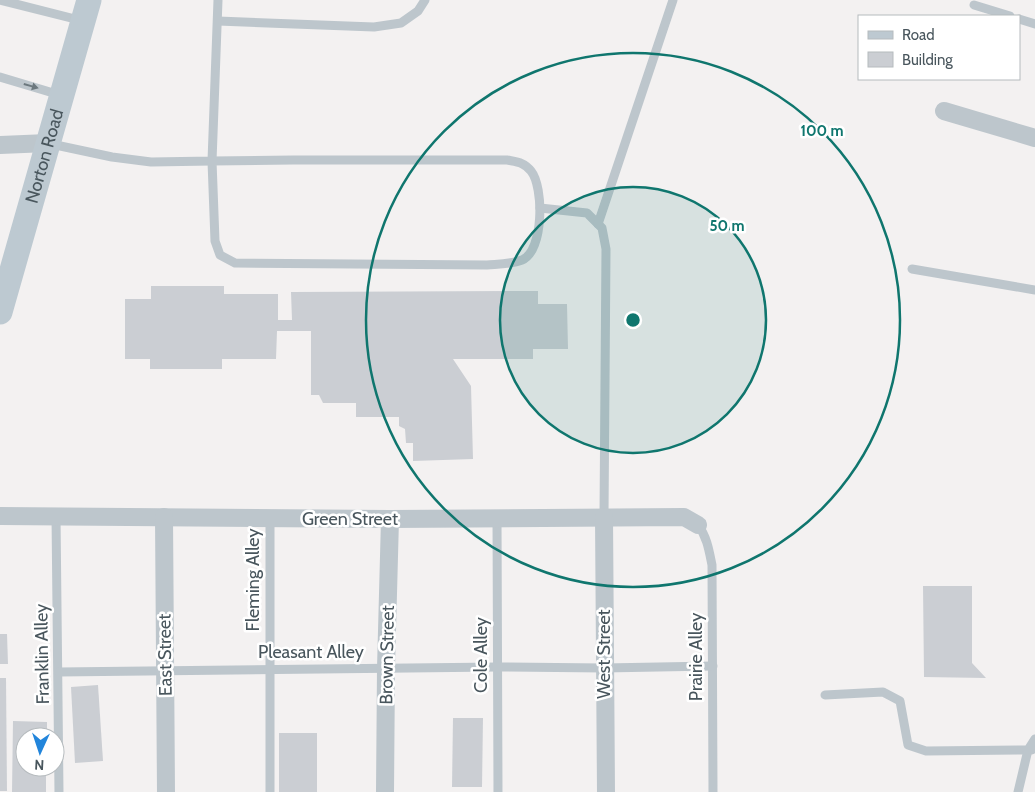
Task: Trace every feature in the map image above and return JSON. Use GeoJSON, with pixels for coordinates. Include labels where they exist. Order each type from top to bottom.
{"type":"FeatureCollection","features":[{"type":"Feature","properties":{"kind":"main road","name":"Norton Road"},"geometry":{"type":"LineString","coordinates":[[0,312],[86,10]]}},
{"type":"Feature","properties":{"kind":"street"},"geometry":{"type":"LineString","coordinates":[[944,111],[1035,138]]}},
{"type":"Feature","properties":{"kind":"street"},"geometry":{"type":"LineString","coordinates":[[0,145],[48,144]]}},
{"type":"Feature","properties":{"kind":"street","name":"Green Street"},"geometry":{"type":"LineString","coordinates":[[0,516],[390,519],[684,517],[698,526]]}},
{"type":"Feature","properties":{"kind":"street","name":"East Street"},"geometry":{"type":"LineString","coordinates":[[164,517],[166,792]]}},
{"type":"Feature","properties":{"kind":"street","name":"West Street"},"geometry":{"type":"LineString","coordinates":[[604,517],[606,792]]}},
{"type":"Feature","properties":{"kind":"street","name":"Brown Street"},"geometry":{"type":"LineString","coordinates":[[385,792],[390,519]]}},
{"type":"Feature","properties":{"kind":"lane"},"geometry":{"type":"LineString","coordinates":[[0,0],[86,10]]}},
{"type":"Feature","properties":{"kind":"lane"},"geometry":{"type":"LineString","coordinates":[[48,144],[112,157],[151,162],[212,161],[507,160],[522,163],[532,172],[537,187],[540,208],[537,240],[532,253],[523,260],[487,265],[235,262],[220,255],[215,241],[212,161],[218,0]]}},
{"type":"Feature","properties":{"kind":"lane"},"geometry":{"type":"LineString","coordinates":[[218,21],[374,27],[401,23],[418,11],[425,0]]}},
{"type":"Feature","properties":{"kind":"lane"},"geometry":{"type":"LineString","coordinates":[[598,224],[673,0]]}},
{"type":"Feature","properties":{"kind":"lane"},"geometry":{"type":"LineString","coordinates":[[974,5],[1007,15]]}},
{"type":"Feature","properties":{"kind":"lane"},"geometry":{"type":"LineString","coordinates":[[1020,19],[1035,24]]}},
{"type":"Feature","properties":{"kind":"lane"},"geometry":{"type":"LineString","coordinates":[[0,77],[62,96]]}},
{"type":"Feature","properties":{"kind":"lane"},"geometry":{"type":"LineString","coordinates":[[540,208],[587,213],[602,228],[606,249],[604,517]]}},
{"type":"Feature","properties":{"kind":"lane"},"geometry":{"type":"LineString","coordinates":[[912,269],[1035,290]]}},
{"type":"Feature","properties":{"kind":"lane","name":"Franklin Alley"},"geometry":{"type":"LineString","coordinates":[[56,516],[59,792]]}},
{"type":"Feature","properties":{"kind":"lane","name":"Cole Alley"},"geometry":{"type":"LineString","coordinates":[[497,517],[498,792]]}},
{"type":"Feature","properties":{"kind":"lane","name":"Fleming Alley"},"geometry":{"type":"LineString","coordinates":[[270,518],[270,792]]}},
{"type":"Feature","properties":{"kind":"lane","name":"Prairie Alley"},"geometry":{"type":"LineString","coordinates":[[698,526],[703,531],[712,565],[713,792]]}},
{"type":"Feature","properties":{"kind":"lane","name":"Pleasant Alley"},"geometry":{"type":"LineString","coordinates":[[59,672],[713,666]]}},
{"type":"Feature","properties":{"kind":"lane"},"geometry":{"type":"LineString","coordinates":[[825,695],[883,692],[900,700],[908,745],[926,751],[1032,750]]}},
{"type":"Feature","properties":{"kind":"lane"},"geometry":{"type":"LineString","coordinates":[[1018,792],[1035,739]]}},
{"type":"Feature","properties":{"kind":"building"},"geometry":{"type":"Polygon","coordinates":[[[151,286],[224,286],[224,294],[278,294],[278,320],[292,320],[291,292],[538,291],[538,304],[567,304],[568,349],[533,349],[533,359],[453,359],[471,386],[473,459],[413,461],[413,443],[406,443],[405,429],[399,426],[399,417],[356,417],[356,403],[323,403],[319,395],[311,395],[311,331],[277,331],[276,359],[222,359],[222,369],[150,369],[150,359],[125,359],[125,299],[151,299],[151,286]]]}},
{"type":"Feature","properties":{"kind":"building"},"geometry":{"type":"Polygon","coordinates":[[[923,586],[972,586],[972,663],[986,678],[924,677],[923,586]]]}},
{"type":"Feature","properties":{"kind":"building"},"geometry":{"type":"Polygon","coordinates":[[[0,634],[7,634],[8,664],[0,664],[0,634]]]}},
{"type":"Feature","properties":{"kind":"building"},"geometry":{"type":"Polygon","coordinates":[[[0,678],[6,678],[7,791],[0,791],[0,678]]]}},
{"type":"Feature","properties":{"kind":"building"},"geometry":{"type":"Polygon","coordinates":[[[98,685],[103,761],[75,763],[71,687],[98,685]]]}},
{"type":"Feature","properties":{"kind":"building"},"geometry":{"type":"Polygon","coordinates":[[[453,718],[483,718],[482,787],[452,787],[453,718]]]}},
{"type":"Feature","properties":{"kind":"building"},"geometry":{"type":"Polygon","coordinates":[[[13,721],[47,722],[47,727],[15,727],[15,777],[46,777],[46,792],[12,792],[13,721]]]}},
{"type":"Feature","properties":{"kind":"building"},"geometry":{"type":"Polygon","coordinates":[[[279,733],[317,733],[317,792],[279,792],[279,733]]]}}]}
